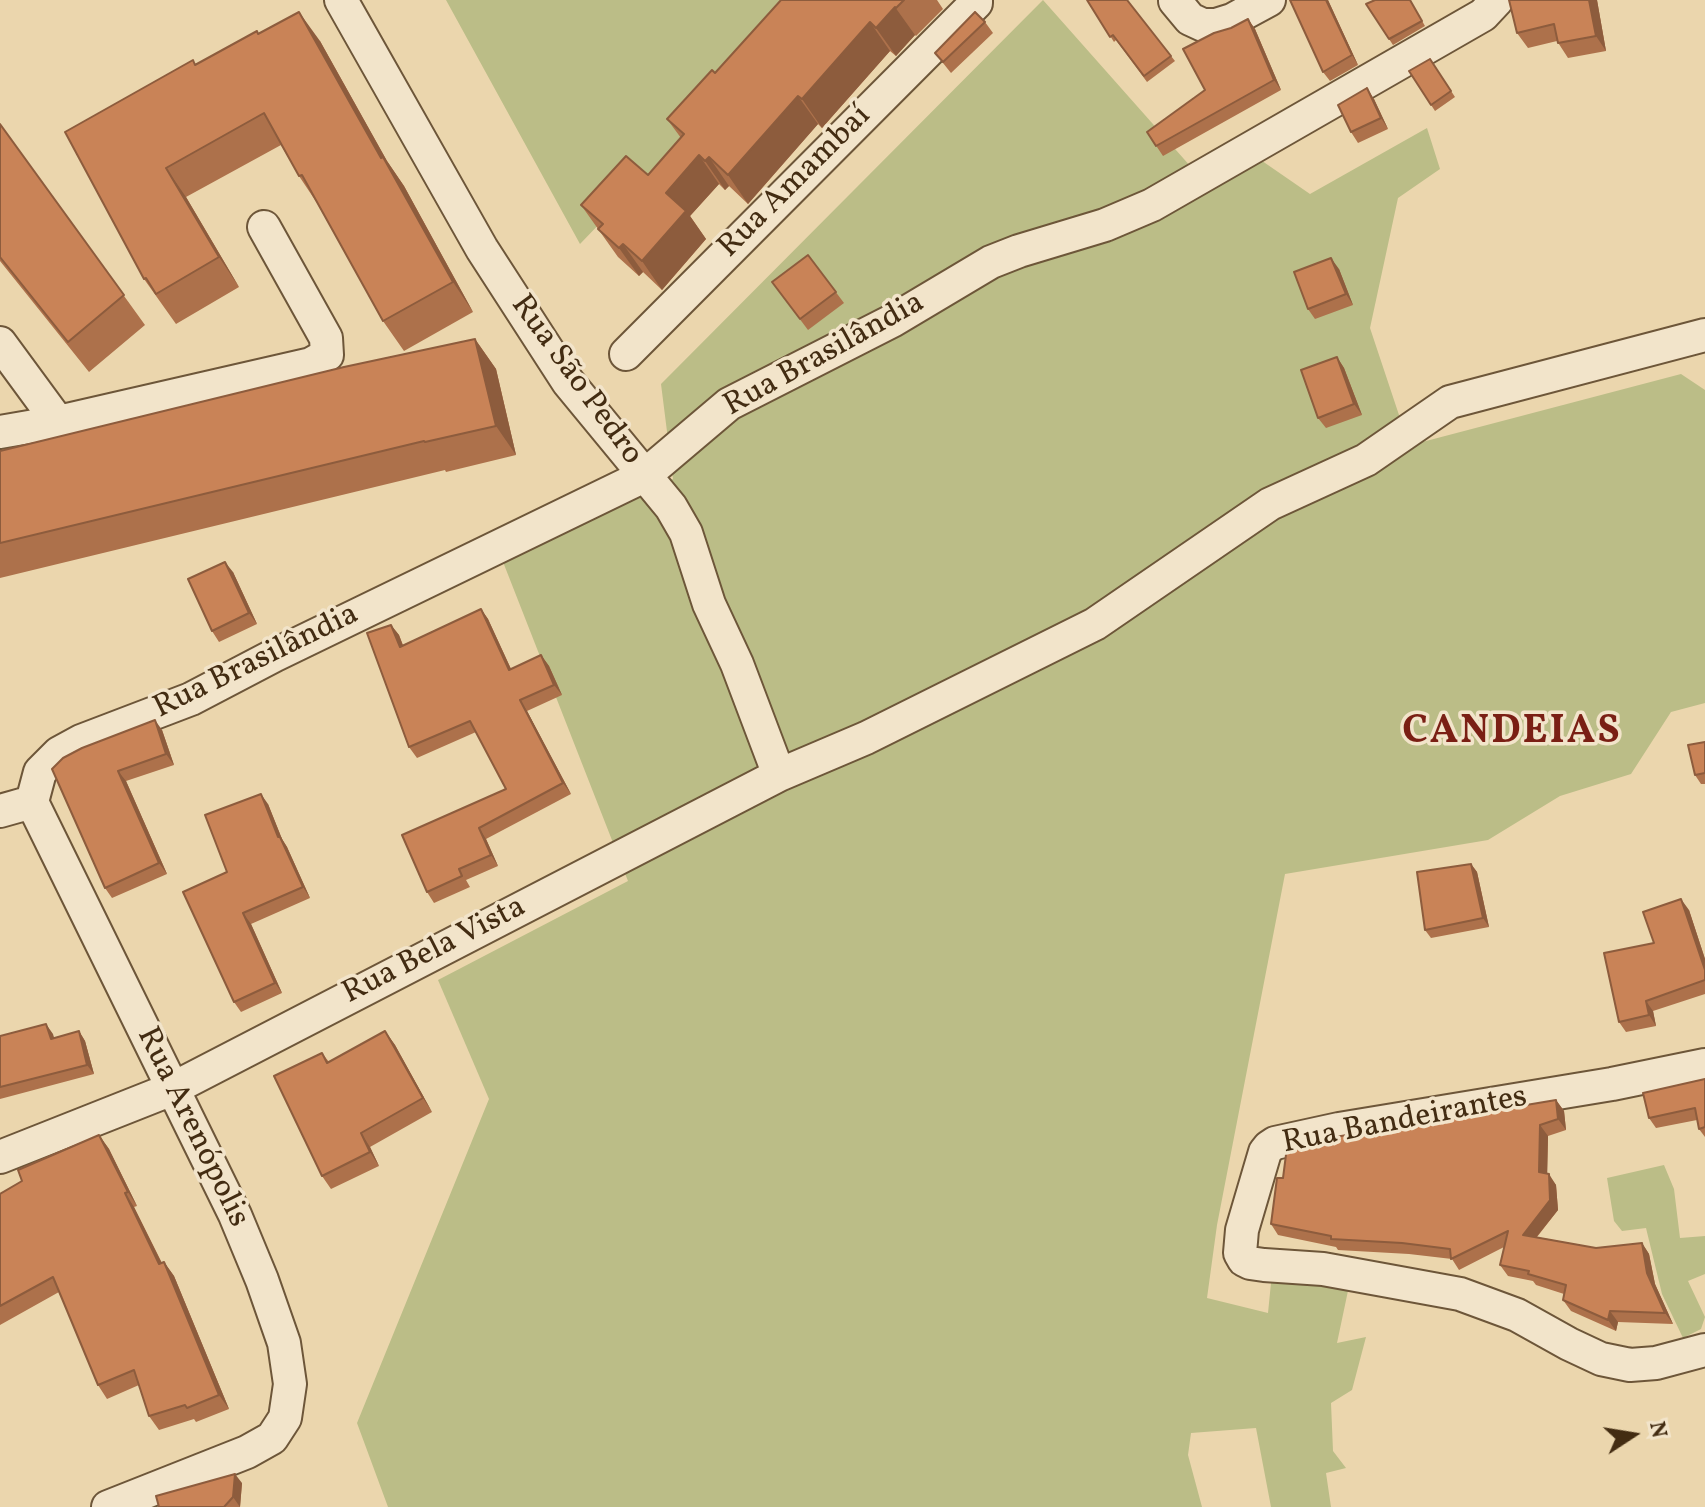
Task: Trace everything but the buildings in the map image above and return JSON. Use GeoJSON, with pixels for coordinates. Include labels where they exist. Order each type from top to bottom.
{"type":"FeatureCollection","features":[{"type":"Feature","properties":{"kind":"street","name":"Rua São Pedro"},"geometry":{"type":"LineString","coordinates":[[341,0],[482,249],[568,382],[671,507],[686,533],[709,604],[737,664],[779,775]]}},
{"type":"Feature","properties":{"kind":"street"},"geometry":{"type":"LineString","coordinates":[[1175,1],[1190,19],[1203,25],[1216,25],[1269,0]]}},
{"type":"Feature","properties":{"kind":"street","name":"Rua Brasilândia"},"geometry":{"type":"LineString","coordinates":[[32,802],[40,772],[59,753],[81,741],[191,699],[644,476],[729,404],[892,321],[991,262],[1105,225],[1152,205],[1483,15],[1497,0]]}},
{"type":"Feature","properties":{"kind":"street","name":"Rua Amambaí"},"geometry":{"type":"LineString","coordinates":[[626,354],[971,6]]}},
{"type":"Feature","properties":{"kind":"street"},"geometry":{"type":"LineString","coordinates":[[0,432],[58,422],[311,364],[327,355],[326,338],[264,227]]}},
{"type":"Feature","properties":{"kind":"street","name":"Rua Bela Vista"},"geometry":{"type":"LineString","coordinates":[[0,1157],[172,1089],[779,775],[866,738],[1095,624],[1270,504],[1366,460],[1450,402],[1705,335]]}},
{"type":"Feature","properties":{"kind":"street"},"geometry":{"type":"LineString","coordinates":[[0,343],[58,422]]}},
{"type":"Feature","properties":{"kind":"street"},"geometry":{"type":"LineString","coordinates":[[0,811],[32,802]]}},
{"type":"Feature","properties":{"kind":"street","name":"Rua Arenópolis"},"geometry":{"type":"LineString","coordinates":[[32,802],[235,1215],[284,1343],[290,1384],[285,1418],[272,1438],[247,1452],[108,1507]]}},
{"type":"Feature","properties":{"kind":"street","name":"Rua Bandeirantes"},"geometry":{"type":"LineString","coordinates":[[1705,1065],[1275,1143],[1265,1152],[1242,1230],[1240,1253],[1250,1263],[1323,1269],[1460,1294],[1517,1315],[1601,1359],[1630,1365],[1656,1363],[1705,1350]]}},
{"type":"Feature","properties":{"kind":"green space"},"geometry":{"type":"Polygon","coordinates":[[[446,0],[815,0],[580,244],[446,0]]]}},
{"type":"Feature","properties":{"kind":"green space"},"geometry":{"type":"Polygon","coordinates":[[[1043,0],[1199,176],[1252,154],[1310,194],[1427,128],[1440,169],[1398,198],[1370,328],[1403,427],[1388,451],[1681,374],[1705,390],[1705,703],[1671,712],[1631,774],[1560,796],[1488,840],[1285,874],[1217,1225],[1207,1298],[1268,1313],[1271,1283],[1349,1286],[1337,1343],[1366,1337],[1352,1390],[1331,1403],[1333,1451],[1346,1468],[1326,1473],[1331,1507],[1271,1507],[1256,1428],[1191,1433],[1188,1455],[1202,1507],[388,1507],[357,1423],[489,1099],[438,980],[628,881],[496,544],[673,479],[661,384],[1043,0]]]}},
{"type":"Feature","properties":{"kind":"green space"},"geometry":{"type":"Polygon","coordinates":[[[1664,1165],[1674,1189],[1680,1238],[1705,1236],[1705,1274],[1688,1281],[1705,1317],[1701,1329],[1683,1338],[1662,1294],[1646,1228],[1622,1231],[1614,1221],[1607,1178],[1664,1165]]]}},
{"type":"Feature","properties":{"kind":"district","name":"CANDEIAS"},"geometry":{"type":"Point","coordinates":[1512,735]}}]}
